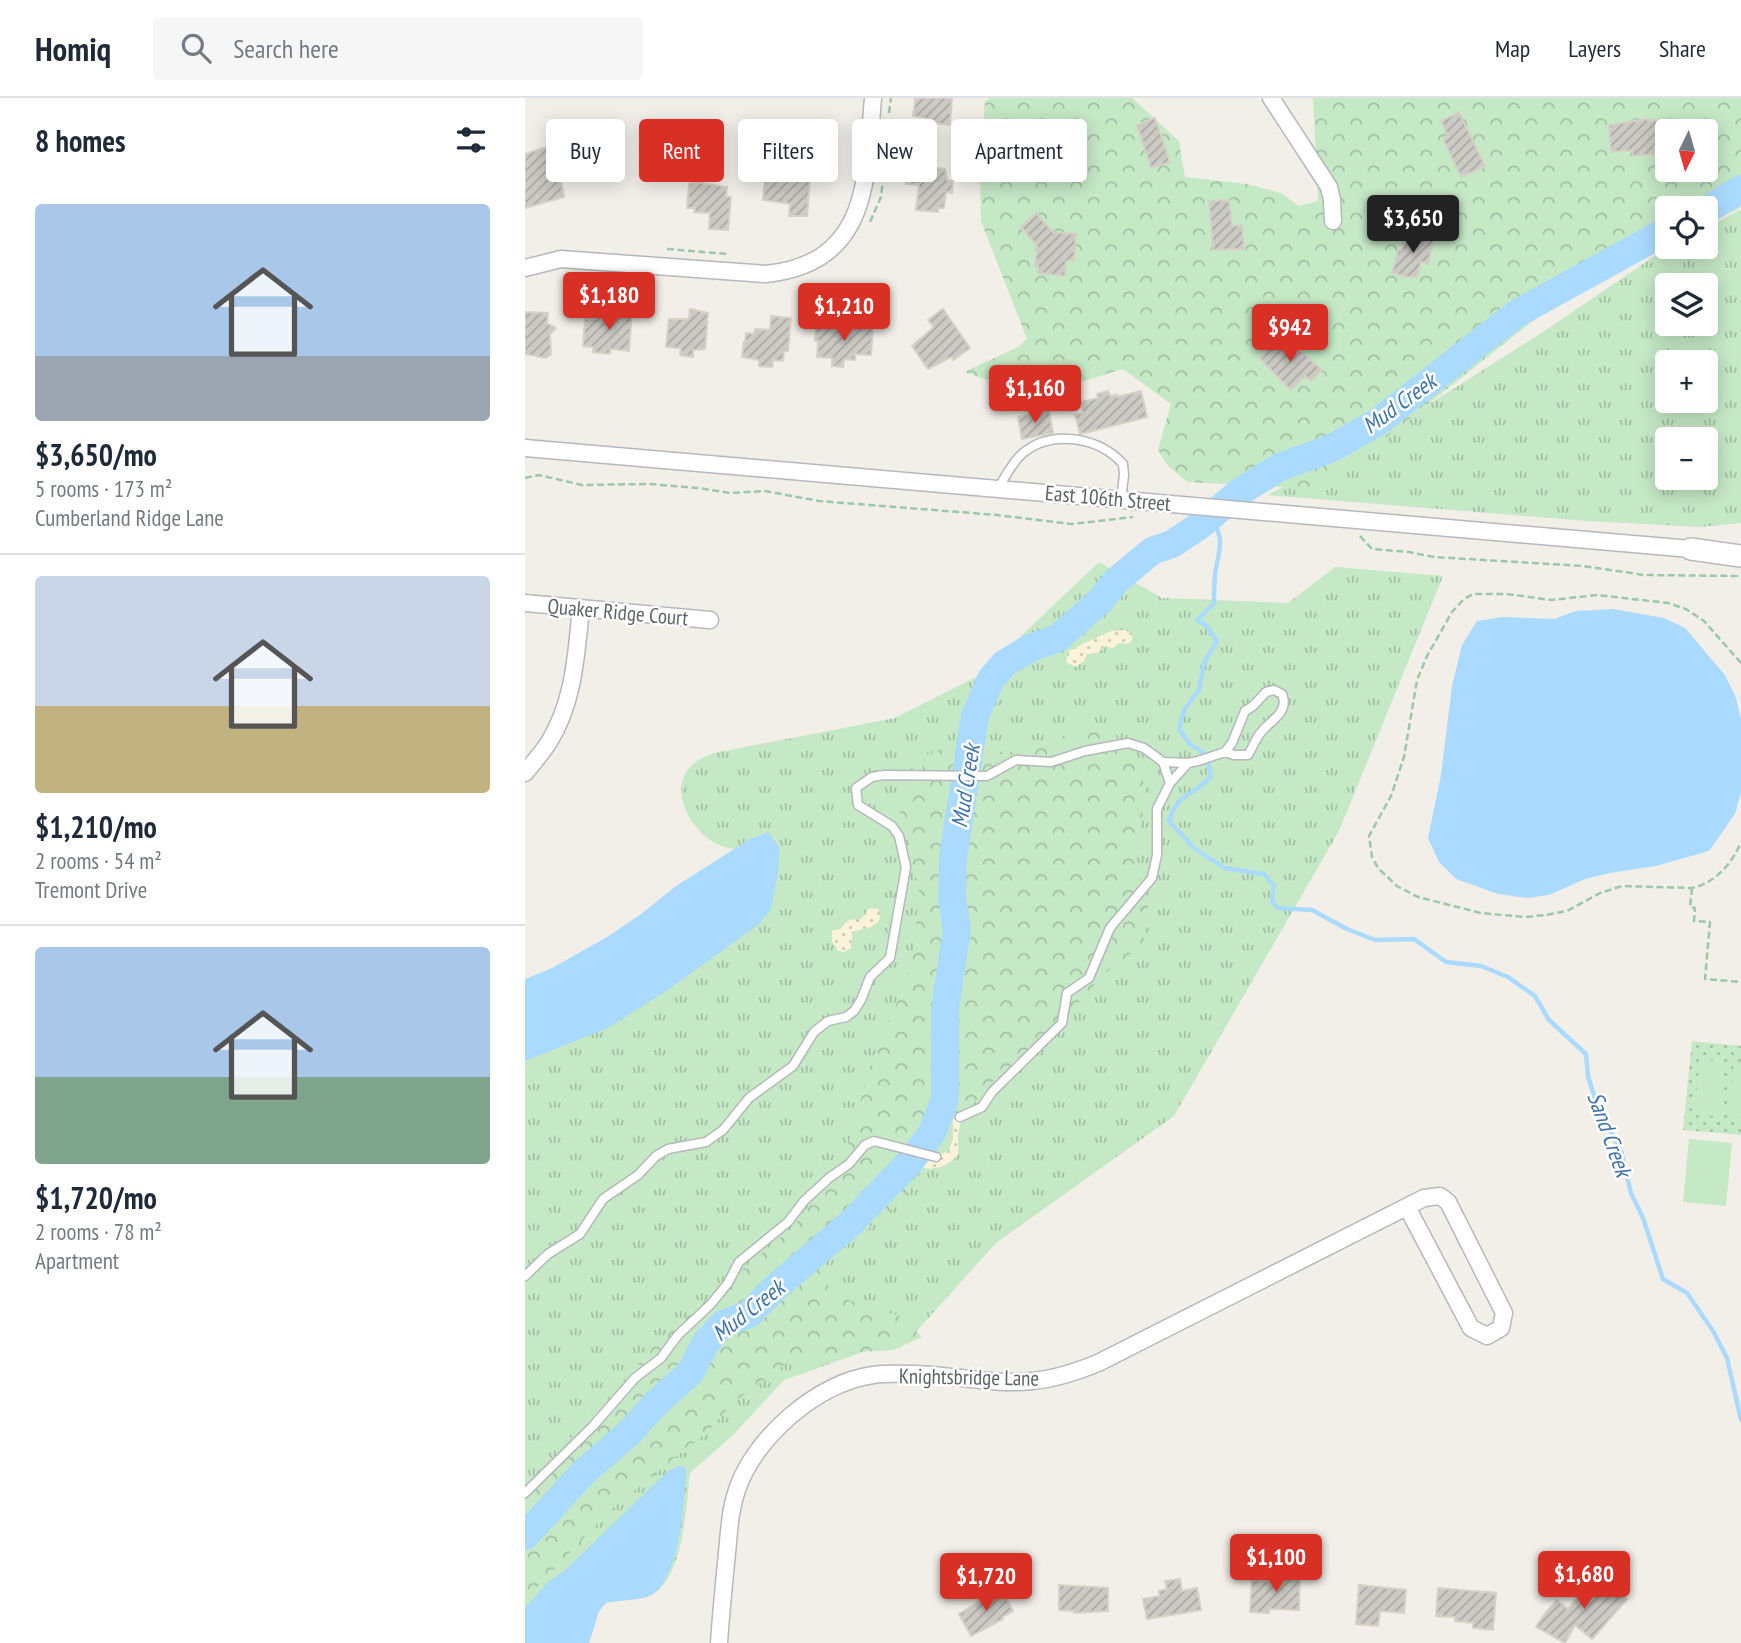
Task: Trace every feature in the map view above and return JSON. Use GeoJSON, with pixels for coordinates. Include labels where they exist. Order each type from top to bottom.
{"type":"FeatureCollection","features":[{"type":"Feature","properties":{"kind":"street"},"geometry":{"type":"LineString","coordinates":[[525,268],[561,259],[766,274],[808,264],[838,242],[859,209],[866,179],[873,98]]}},
{"type":"Feature","properties":{"kind":"street"},"geometry":{"type":"LineString","coordinates":[[1271,98],[1329,187],[1333,221]]}},
{"type":"Feature","properties":{"kind":"street","name":"East 106th Street"},"geometry":{"type":"LineString","coordinates":[[525,448],[1691,549],[1741,556]]}},
{"type":"Feature","properties":{"kind":"street","name":"East 106th Street"},"geometry":{"type":"LineString","coordinates":[[1691,549],[1741,543]]}},
{"type":"Feature","properties":{"kind":"street","name":"Quaker Ridge Court"},"geometry":{"type":"LineString","coordinates":[[525,603],[710,620]]}},
{"type":"Feature","properties":{"kind":"street"},"geometry":{"type":"LineString","coordinates":[[525,773],[549,742],[568,698],[574,678],[581,609]]}},
{"type":"Feature","properties":{"kind":"street","name":"Knightsbridge Lane"},"geometry":{"type":"LineString","coordinates":[[719,1643],[730,1523],[736,1492],[750,1462],[765,1441],[812,1399],[836,1387],[872,1375],[916,1374],[1030,1382],[1065,1376],[1098,1363],[1424,1198],[1440,1196],[1448,1202],[1504,1313],[1501,1328],[1487,1336],[1471,1328],[1407,1207]]}},
{"type":"Feature","properties":{"kind":"lane"},"geometry":{"type":"LineString","coordinates":[[997,489],[1022,453],[1058,439],[1085,441],[1103,446],[1123,464],[1121,500]]}},
{"type":"Feature","properties":{"kind":"lane"},"geometry":{"type":"LineString","coordinates":[[525,1276],[548,1254],[580,1234],[603,1199],[638,1175],[656,1156],[668,1149],[706,1142],[723,1130],[750,1098],[793,1066],[814,1032],[828,1021],[846,1017],[853,1011],[861,1000],[870,977],[890,958],[906,867],[899,836],[892,826],[858,804],[856,788],[872,777],[884,775],[987,776],[1016,760],[1051,762],[1085,751],[1128,743],[1144,748],[1163,761],[1188,764],[1221,754],[1248,755],[1259,734],[1283,710],[1286,703],[1282,694],[1274,690],[1266,692],[1245,711],[1232,743],[1221,754]]}},
{"type":"Feature","properties":{"kind":"lane"},"geometry":{"type":"LineString","coordinates":[[1163,761],[1170,783]]}},
{"type":"Feature","properties":{"kind":"lane"},"geometry":{"type":"LineString","coordinates":[[960,1117],[982,1107],[992,1092],[1062,1023],[1067,993],[1089,978],[1110,928],[1151,878],[1157,855],[1157,809],[1170,783],[1188,764]]}},
{"type":"Feature","properties":{"kind":"lane"},"geometry":{"type":"LineString","coordinates":[[525,1493],[593,1426],[635,1378],[661,1358],[678,1335],[711,1304],[728,1283],[739,1262],[787,1222],[804,1201],[849,1164],[865,1145],[874,1141],[936,1157]]}},
{"type":"Feature","properties":{"kind":"path"},"geometry":{"type":"LineString","coordinates":[[889,119],[891,98]]}},
{"type":"Feature","properties":{"kind":"path"},"geometry":{"type":"LineString","coordinates":[[869,225],[881,197],[883,182]]}},
{"type":"Feature","properties":{"kind":"path"},"geometry":{"type":"LineString","coordinates":[[667,249],[729,254]]}},
{"type":"Feature","properties":{"kind":"path"},"geometry":{"type":"LineString","coordinates":[[525,478],[539,475],[582,485],[649,484],[730,494],[765,491],[819,501],[997,515],[1072,524],[1134,517]]}},
{"type":"Feature","properties":{"kind":"path"},"geometry":{"type":"LineString","coordinates":[[1355,530],[1372,549],[1434,557],[1583,566],[1655,575],[1741,576]]}},
{"type":"Feature","properties":{"kind":"path"},"geometry":{"type":"LineString","coordinates":[[1741,663],[1705,621],[1686,609],[1668,603],[1597,595],[1551,600],[1507,594],[1473,594],[1452,612],[1427,656],[1417,680],[1404,757],[1391,796],[1370,836],[1372,857],[1378,868],[1397,886],[1418,897],[1481,913],[1525,917],[1567,911],[1599,893],[1622,886],[1702,886],[1721,873],[1741,842]]}},
{"type":"Feature","properties":{"kind":"path"},"geometry":{"type":"LineString","coordinates":[[1692,888],[1690,908],[1695,908],[1694,921],[1710,922],[1705,978],[1741,982]]}},
{"type":"Feature","properties":{"kind":"green space"},"geometry":{"type":"Polygon","coordinates":[[[990,98],[1132,98],[1179,141],[1185,177],[1246,184],[1281,193],[1299,206],[1318,201],[1313,98],[1741,98],[1741,207],[1718,219],[1718,196],[1655,196],[1655,253],[1543,313],[1321,489],[1188,482],[1168,466],[1158,450],[1171,404],[1123,369],[1034,396],[964,372],[1018,347],[1027,339],[981,221],[980,182],[1087,182],[1087,119],[984,119],[985,101],[990,98]]]}},
{"type":"Feature","properties":{"kind":"green space"},"geometry":{"type":"Polygon","coordinates":[[[1741,209],[1741,523],[1700,527],[1587,521],[1267,495],[1341,460],[1543,332],[1655,256],[1655,259],[1718,259],[1718,221],[1741,209]]]}},
{"type":"Feature","properties":{"kind":"green space"},"geometry":{"type":"Polygon","coordinates":[[[1099,562],[1162,598],[1288,603],[1335,567],[1443,576],[1339,831],[1174,1116],[996,1243],[914,1334],[784,1380],[733,1435],[690,1473],[685,1522],[677,1559],[670,1575],[650,1596],[606,1603],[599,1611],[589,1643],[525,1643],[525,1018],[754,854],[717,844],[708,839],[693,823],[687,813],[681,791],[687,771],[696,762],[714,753],[895,718],[980,675],[1099,562]]]}},
{"type":"Feature","properties":{"kind":"green space"},"geometry":{"type":"Polygon","coordinates":[[[1112,730],[1145,784],[1142,820],[1132,856],[1149,901],[1143,944],[1104,974],[1028,1059],[997,1076],[942,1140],[903,1200],[826,1262],[829,1294],[899,1316],[922,1337],[893,1350],[796,1356],[734,1402],[707,1432],[609,1511],[525,1600],[525,1489],[666,1333],[791,1229],[819,1194],[847,1148],[872,1060],[902,991],[914,946],[919,893],[907,834],[896,801],[913,793],[927,755],[937,750],[1012,752],[1076,732],[1112,730]]]}},
{"type":"Feature","properties":{"kind":"green space"},"geometry":{"type":"Polygon","coordinates":[[[1692,1041],[1741,1046],[1741,1135],[1683,1130],[1692,1041]]]}},
{"type":"Feature","properties":{"kind":"green space"},"geometry":{"type":"Polygon","coordinates":[[[1700,1059],[1725,1062],[1720,1117],[1694,1114],[1700,1059]]]}},
{"type":"Feature","properties":{"kind":"green space"},"geometry":{"type":"Polygon","coordinates":[[[1734,1062],[1741,1063],[1741,1118],[1728,1117],[1734,1062]]]}},
{"type":"Feature","properties":{"kind":"green space"},"geometry":{"type":"Polygon","coordinates":[[[1689,1139],[1732,1143],[1726,1206],[1683,1202],[1689,1139]]]}},
{"type":"Feature","properties":{"kind":"sand"},"geometry":{"type":"Polygon","coordinates":[[[1125,630],[1132,634],[1132,640],[1128,644],[1119,643],[1113,648],[1104,646],[1098,653],[1087,654],[1084,661],[1076,667],[1066,662],[1068,652],[1072,649],[1111,631],[1125,630]]]}},
{"type":"Feature","properties":{"kind":"sand"},"geometry":{"type":"Polygon","coordinates":[[[869,908],[878,909],[879,921],[871,927],[852,932],[851,948],[844,952],[838,951],[832,941],[832,931],[842,928],[850,920],[861,919],[869,908]]]}},
{"type":"Feature","properties":{"kind":"sand"},"geometry":{"type":"Polygon","coordinates":[[[957,1116],[961,1120],[958,1155],[940,1167],[929,1169],[919,1166],[922,1159],[936,1157],[949,1150],[953,1139],[953,1120],[957,1116]]]}},
{"type":"Feature","properties":{"kind":"water"},"geometry":{"type":"Polygon","coordinates":[[[1613,609],[1664,618],[1685,628],[1725,675],[1736,698],[1741,719],[1741,792],[1735,814],[1709,851],[1656,866],[1585,879],[1549,895],[1527,898],[1498,894],[1456,879],[1439,862],[1428,838],[1441,775],[1452,686],[1462,645],[1477,621],[1503,617],[1554,619],[1576,611],[1613,609]]]}},
{"type":"Feature","properties":{"kind":"water"},"geometry":{"type":"Polygon","coordinates":[[[768,832],[780,849],[778,872],[771,909],[759,924],[668,990],[608,1028],[525,1061],[525,979],[552,968],[607,937],[676,886],[750,839],[768,832]]]}},
{"type":"Feature","properties":{"kind":"water"},"geometry":{"type":"Polygon","coordinates":[[[678,1466],[685,1467],[686,1472],[682,1521],[674,1559],[659,1588],[649,1596],[606,1603],[599,1611],[589,1643],[525,1643],[525,1608],[550,1580],[563,1572],[666,1473],[678,1466]]]}},
{"type":"Feature","properties":{"kind":"building"},"geometry":{"type":"Polygon","coordinates":[[[952,98],[950,125],[937,123],[937,119],[913,116],[915,99],[952,98]]]}},
{"type":"Feature","properties":{"kind":"building"},"geometry":{"type":"Polygon","coordinates":[[[1459,112],[1485,166],[1461,177],[1443,139],[1448,136],[1441,121],[1459,112]]]}},
{"type":"Feature","properties":{"kind":"building"},"geometry":{"type":"Polygon","coordinates":[[[1155,118],[1170,162],[1151,168],[1137,125],[1155,118]]]}},
{"type":"Feature","properties":{"kind":"building"},"geometry":{"type":"Polygon","coordinates":[[[1655,120],[1655,154],[1633,156],[1632,150],[1611,152],[1609,125],[1655,120]]]}},
{"type":"Feature","properties":{"kind":"building"},"geometry":{"type":"Polygon","coordinates":[[[546,147],[546,182],[561,182],[564,197],[525,208],[525,154],[546,147]]]}},
{"type":"Feature","properties":{"kind":"building"},"geometry":{"type":"Polygon","coordinates":[[[937,168],[945,169],[947,180],[953,182],[952,193],[946,192],[944,208],[938,208],[938,212],[916,210],[919,185],[906,184],[937,182],[937,168]]]}},
{"type":"Feature","properties":{"kind":"building"},"geometry":{"type":"Polygon","coordinates":[[[694,182],[727,187],[726,196],[731,197],[728,230],[709,229],[710,213],[694,212],[695,208],[687,208],[689,184],[694,182]]]}},
{"type":"Feature","properties":{"kind":"building"},"geometry":{"type":"Polygon","coordinates":[[[764,182],[810,182],[807,216],[789,216],[790,204],[763,200],[764,182]]]}},
{"type":"Feature","properties":{"kind":"building"},"geometry":{"type":"Polygon","coordinates":[[[1229,200],[1232,226],[1242,225],[1244,249],[1213,250],[1209,201],[1229,200]]]}},
{"type":"Feature","properties":{"kind":"building"},"geometry":{"type":"Polygon","coordinates":[[[1036,213],[1053,232],[1076,234],[1074,260],[1066,261],[1065,276],[1038,273],[1038,266],[1035,266],[1037,246],[1021,227],[1036,213]]]}},
{"type":"Feature","properties":{"kind":"building"},"geometry":{"type":"Polygon","coordinates":[[[1408,231],[1434,238],[1428,264],[1421,262],[1417,277],[1412,278],[1392,273],[1398,250],[1401,250],[1408,231]]]}},
{"type":"Feature","properties":{"kind":"building"},"geometry":{"type":"Polygon","coordinates":[[[690,309],[708,313],[705,349],[693,350],[693,357],[680,355],[681,348],[666,347],[669,319],[689,319],[690,309]]]}},
{"type":"Feature","properties":{"kind":"building"},"geometry":{"type":"Polygon","coordinates":[[[943,309],[970,348],[953,360],[951,357],[928,369],[912,346],[934,327],[928,320],[943,309]]]}},
{"type":"Feature","properties":{"kind":"building"},"geometry":{"type":"Polygon","coordinates":[[[614,310],[632,312],[629,351],[610,349],[610,354],[593,352],[593,347],[583,346],[585,319],[596,319],[597,315],[613,317],[614,310]]]}},
{"type":"Feature","properties":{"kind":"building"},"geometry":{"type":"Polygon","coordinates":[[[525,312],[548,313],[547,323],[556,328],[550,334],[551,354],[546,358],[525,354],[525,312]]]}},
{"type":"Feature","properties":{"kind":"building"},"geometry":{"type":"Polygon","coordinates":[[[771,316],[791,318],[788,351],[784,351],[783,361],[773,360],[772,367],[759,366],[759,360],[742,357],[746,333],[754,334],[755,329],[770,330],[771,316]]]}},
{"type":"Feature","properties":{"kind":"building"},"geometry":{"type":"Polygon","coordinates":[[[854,324],[873,326],[871,355],[855,354],[855,360],[844,359],[843,367],[832,366],[832,358],[817,357],[816,327],[844,327],[854,324]]]}},
{"type":"Feature","properties":{"kind":"building"},"geometry":{"type":"Polygon","coordinates":[[[1280,337],[1297,353],[1300,350],[1322,370],[1311,381],[1305,376],[1291,390],[1260,359],[1280,337]]]}},
{"type":"Feature","properties":{"kind":"building"},"geometry":{"type":"Polygon","coordinates":[[[1108,391],[1110,396],[1117,397],[1141,391],[1147,417],[1080,434],[1075,415],[1083,413],[1081,402],[1098,398],[1097,394],[1108,391]]]}},
{"type":"Feature","properties":{"kind":"building"},"geometry":{"type":"Polygon","coordinates":[[[1049,411],[1053,433],[1022,439],[1018,417],[1049,411]]]}},
{"type":"Feature","properties":{"kind":"building"},"geometry":{"type":"Polygon","coordinates":[[[1284,1570],[1300,1571],[1299,1610],[1269,1609],[1269,1613],[1250,1612],[1252,1580],[1283,1582],[1284,1570]]]}},
{"type":"Feature","properties":{"kind":"building"},"geometry":{"type":"Polygon","coordinates":[[[1599,1574],[1627,1599],[1592,1639],[1575,1625],[1565,1643],[1536,1627],[1557,1600],[1568,1609],[1599,1574]]]}},
{"type":"Feature","properties":{"kind":"building"},"geometry":{"type":"Polygon","coordinates":[[[1180,1579],[1182,1591],[1197,1588],[1201,1610],[1147,1619],[1143,1599],[1160,1596],[1159,1591],[1167,1589],[1165,1581],[1180,1579]]]}},
{"type":"Feature","properties":{"kind":"building"},"geometry":{"type":"Polygon","coordinates":[[[1059,1585],[1108,1588],[1108,1611],[1074,1613],[1059,1610],[1059,1585]]]}},
{"type":"Feature","properties":{"kind":"building"},"geometry":{"type":"Polygon","coordinates":[[[1359,1585],[1406,1590],[1404,1613],[1380,1611],[1378,1626],[1356,1624],[1359,1585]]]}},
{"type":"Feature","properties":{"kind":"building"},"geometry":{"type":"Polygon","coordinates":[[[1438,1588],[1496,1593],[1493,1630],[1473,1628],[1473,1623],[1455,1621],[1455,1617],[1436,1616],[1438,1588]]]}},
{"type":"Feature","properties":{"kind":"building"},"geometry":{"type":"Polygon","coordinates":[[[1001,1589],[1013,1611],[971,1636],[959,1614],[1001,1589]]]}},
{"type":"Feature","properties":{"kind":"waterway","name":"Mud Creek"},"geometry":{"type":"LineString","coordinates":[[1718,203],[1741,189]]}},
{"type":"Feature","properties":{"kind":"waterway","name":"Mud Creek"},"geometry":{"type":"LineString","coordinates":[[525,1536],[584,1472],[630,1432],[656,1403],[690,1373],[706,1342],[723,1324],[749,1314],[851,1223],[909,1163],[932,1133],[945,1099],[945,1008],[957,929],[952,900],[953,857],[975,716],[991,679],[1004,664],[1030,648],[1058,638],[1101,600],[1116,581],[1152,551],[1172,544],[1202,524],[1238,493],[1280,467],[1332,448],[1378,422],[1516,314],[1655,237]]}},
{"type":"Feature","properties":{"kind":"waterway","name":"Sand Creek"},"geometry":{"type":"LineString","coordinates":[[1210,517],[1220,539],[1214,603],[1197,620],[1206,625],[1217,641],[1204,663],[1199,690],[1184,710],[1179,729],[1189,743],[1206,755],[1211,776],[1182,799],[1169,821],[1194,848],[1224,868],[1264,874],[1274,886],[1272,901],[1278,908],[1312,910],[1347,929],[1375,940],[1414,939],[1446,962],[1481,966],[1508,977],[1535,996],[1549,1020],[1586,1054],[1588,1076],[1598,1109],[1621,1151],[1631,1193],[1643,1218],[1663,1279],[1687,1293],[1713,1331],[1727,1358],[1741,1420]]}}]}
